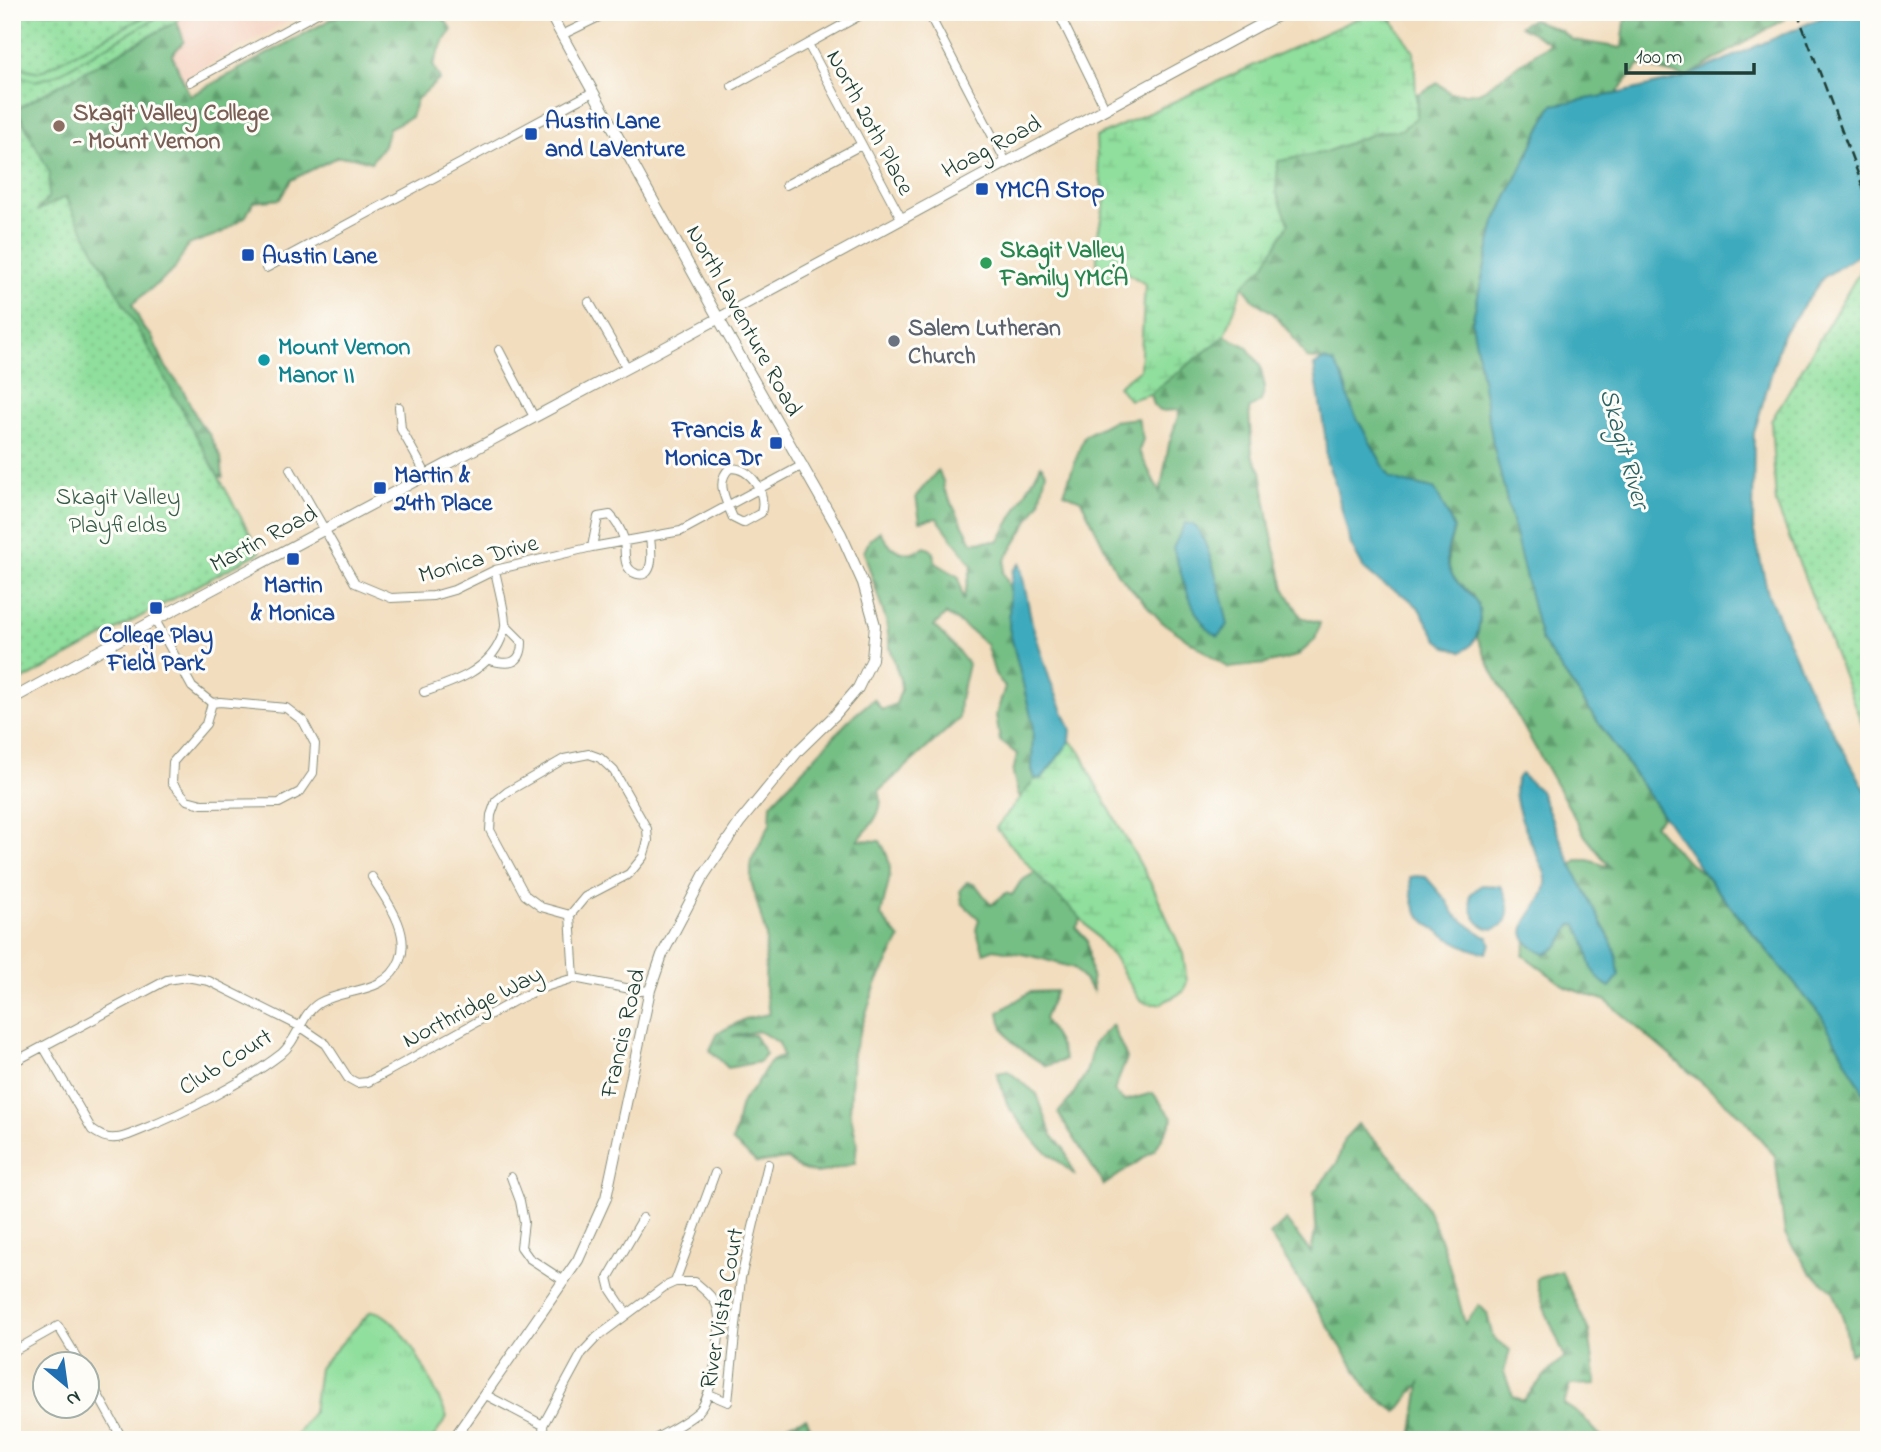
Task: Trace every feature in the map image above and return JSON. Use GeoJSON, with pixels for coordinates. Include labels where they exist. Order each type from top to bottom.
{"type":"FeatureCollection","features":[{"type":"Feature","properties":{"kind":"street"},"geometry":{"type":"LineString","coordinates":[[190,82],[318,12]]}},
{"type":"Feature","properties":{"kind":"street","name":"North Laventure Road"},"geometry":{"type":"LineString","coordinates":[[549,12],[841,534],[863,583],[875,625],[872,659]]}},
{"type":"Feature","properties":{"kind":"street"},"geometry":{"type":"LineString","coordinates":[[562,35],[609,12]]}},
{"type":"Feature","properties":{"kind":"street"},"geometry":{"type":"LineString","coordinates":[[732,86],[866,12]]}},
{"type":"Feature","properties":{"kind":"street"},"geometry":{"type":"LineString","coordinates":[[928,12],[1006,162]]}},
{"type":"Feature","properties":{"kind":"street"},"geometry":{"type":"LineString","coordinates":[[1058,12],[1105,108]]}},
{"type":"Feature","properties":{"kind":"street","name":"Hoag Road"},"geometry":{"type":"LineString","coordinates":[[718,318],[1284,12]]}},
{"type":"Feature","properties":{"kind":"street","name":"North 20th Place"},"geometry":{"type":"LineString","coordinates":[[808,44],[901,218]]}},
{"type":"Feature","properties":{"kind":"street"},"geometry":{"type":"LineString","coordinates":[[266,268],[593,92]]}},
{"type":"Feature","properties":{"kind":"street"},"geometry":{"type":"LineString","coordinates":[[786,185],[861,145]]}},
{"type":"Feature","properties":{"kind":"street"},"geometry":{"type":"LineString","coordinates":[[589,302],[627,368]]}},
{"type":"Feature","properties":{"kind":"street","name":"Martin Road"},"geometry":{"type":"LineString","coordinates":[[12,699],[718,318]]}},
{"type":"Feature","properties":{"kind":"street"},"geometry":{"type":"LineString","coordinates":[[499,350],[534,417]]}},
{"type":"Feature","properties":{"kind":"street"},"geometry":{"type":"LineString","coordinates":[[399,407],[401,429],[426,474]]}},
{"type":"Feature","properties":{"kind":"street","name":"Monica Drive"},"geometry":{"type":"LineString","coordinates":[[290,469],[355,583],[391,598],[433,596],[454,590],[495,569],[592,547],[681,531],[803,466]]}},
{"type":"Feature","properties":{"kind":"street"},"geometry":{"type":"LineString","coordinates":[[730,468],[739,468],[746,472],[760,489],[763,507],[761,513],[743,523],[733,518],[722,481],[730,468]]}},
{"type":"Feature","properties":{"kind":"street"},"geometry":{"type":"LineString","coordinates":[[592,547],[598,517],[610,515],[617,522],[625,542],[623,554],[626,563],[630,569],[643,574],[650,567],[650,537]]}},
{"type":"Feature","properties":{"kind":"street"},"geometry":{"type":"LineString","coordinates":[[424,692],[481,668],[499,644],[506,626],[495,569]]}},
{"type":"Feature","properties":{"kind":"street"},"geometry":{"type":"LineString","coordinates":[[155,620],[192,687],[212,703],[286,708],[303,721],[315,744],[313,773],[300,792],[279,803],[202,804],[187,800],[172,783],[173,762],[206,724],[212,703]]}},
{"type":"Feature","properties":{"kind":"street"},"geometry":{"type":"LineString","coordinates":[[489,660],[507,664],[516,661],[522,653],[522,642],[506,626]]}},
{"type":"Feature","properties":{"kind":"street","name":"Francis Road"},"geometry":{"type":"LineString","coordinates":[[453,1440],[578,1260],[606,1198],[650,990],[662,955],[704,875],[768,785],[858,688],[872,659]]}},
{"type":"Feature","properties":{"kind":"street"},"geometry":{"type":"LineString","coordinates":[[570,915],[541,907],[525,895],[490,830],[491,815],[496,801],[507,792],[565,759],[589,754],[600,758],[614,771],[647,829],[648,842],[643,857],[629,874],[585,897],[570,915],[574,978]]}},
{"type":"Feature","properties":{"kind":"street","name":"Club Court"},"geometry":{"type":"LineString","coordinates":[[43,1046],[92,1130],[105,1138],[118,1138],[190,1108],[284,1052],[305,1017],[317,1004],[333,997],[365,990],[388,979],[400,959],[403,939],[396,919],[372,877]]}},
{"type":"Feature","properties":{"kind":"street"},"geometry":{"type":"LineString","coordinates":[[12,1063],[167,980],[186,978],[209,981],[301,1027]]}},
{"type":"Feature","properties":{"kind":"street","name":"Northridge Way"},"geometry":{"type":"LineString","coordinates":[[301,1027],[326,1044],[348,1077],[356,1083],[368,1082],[542,988],[574,978],[641,991],[650,990]]}},
{"type":"Feature","properties":{"kind":"street","name":"River Vista Court"},"geometry":{"type":"LineString","coordinates":[[709,1394],[728,1402],[741,1278],[768,1164]]}},
{"type":"Feature","properties":{"kind":"street"},"geometry":{"type":"LineString","coordinates":[[675,1282],[715,1173]]}},
{"type":"Feature","properties":{"kind":"street"},"geometry":{"type":"LineString","coordinates":[[510,1177],[520,1201],[524,1222],[521,1247],[529,1258],[564,1281]]}},
{"type":"Feature","properties":{"kind":"street"},"geometry":{"type":"LineString","coordinates":[[627,1314],[611,1290],[608,1278],[643,1218]]}},
{"type":"Feature","properties":{"kind":"street"},"geometry":{"type":"LineString","coordinates":[[544,1440],[543,1425],[582,1353],[597,1337],[664,1287],[675,1282],[695,1282],[710,1296],[718,1310],[719,1325],[709,1394],[701,1409],[653,1440]]}},
{"type":"Feature","properties":{"kind":"street"},"geometry":{"type":"LineString","coordinates":[[12,1352],[58,1325],[72,1350]]}},
{"type":"Feature","properties":{"kind":"street"},"geometry":{"type":"LineString","coordinates":[[486,1395],[543,1425]]}},
{"type":"Feature","properties":{"kind":"street"},"geometry":{"type":"LineString","coordinates":[[102,1402],[123,1440]]}},
{"type":"Feature","properties":{"kind":"shaded area","name":"Skagit Valley College - Mount Vernon"},"geometry":{"type":"Polygon","coordinates":[[[12,12],[305,12],[199,70],[12,181],[12,12]]]}},
{"type":"Feature","properties":{"kind":"green space","name":"Skagit Valley Playfields"},"geometry":{"type":"Polygon","coordinates":[[[12,12],[185,12],[177,21],[16,109],[50,173],[48,198],[37,211],[65,197],[260,552],[12,686],[12,12]]]}},
{"type":"Feature","properties":{"kind":"green space"},"geometry":{"type":"Polygon","coordinates":[[[153,12],[167,12],[54,76],[35,81],[12,74],[12,62],[21,68],[40,72],[153,12]]]}},
{"type":"Feature","properties":{"kind":"green space"},"geometry":{"type":"Polygon","coordinates":[[[344,12],[439,12],[452,30],[443,42],[433,65],[440,79],[417,99],[411,117],[389,128],[384,145],[371,162],[353,157],[337,157],[291,180],[280,199],[253,202],[246,216],[221,233],[188,245],[174,270],[132,304],[166,367],[183,390],[221,457],[223,477],[200,472],[12,229],[29,131],[16,109],[177,21],[184,41],[172,55],[190,96],[344,12]]]}},
{"type":"Feature","properties":{"kind":"green space"},"geometry":{"type":"Polygon","coordinates":[[[1371,12],[1389,16],[1414,52],[1417,117],[1401,130],[1378,132],[1325,152],[1278,161],[1276,192],[1289,223],[1264,266],[1243,285],[1225,336],[1150,394],[1129,400],[1118,386],[1140,369],[1145,284],[1129,274],[1097,281],[1097,237],[1105,201],[1097,162],[1096,137],[1371,12]]]}},
{"type":"Feature","properties":{"kind":"green space"},"geometry":{"type":"Polygon","coordinates":[[[1626,12],[1783,12],[1786,18],[1686,77],[1639,65],[1616,94],[1552,105],[1495,222],[1472,322],[1541,640],[1663,816],[1654,825],[1680,855],[1704,874],[1822,1017],[1869,1102],[1869,1345],[1850,1354],[1844,1321],[1833,1290],[1811,1273],[1785,1235],[1775,1156],[1742,1117],[1606,1001],[1566,987],[1523,955],[1541,903],[1566,871],[1577,860],[1588,860],[1610,867],[1585,836],[1492,671],[1477,637],[1480,620],[1472,594],[1455,580],[1448,565],[1454,528],[1437,493],[1434,489],[1390,478],[1353,411],[1342,376],[1324,360],[1307,358],[1274,314],[1253,300],[1243,285],[1264,265],[1288,223],[1276,192],[1278,161],[1325,152],[1378,132],[1401,130],[1417,117],[1418,94],[1438,83],[1450,93],[1479,93],[1550,43],[1520,26],[1532,19],[1561,31],[1573,40],[1622,48],[1626,12]]]}},
{"type":"Feature","properties":{"kind":"green space"},"geometry":{"type":"Polygon","coordinates":[[[1869,256],[1869,742],[1776,504],[1771,421],[1869,256]]]}},
{"type":"Feature","properties":{"kind":"green space"},"geometry":{"type":"Polygon","coordinates":[[[1225,336],[1246,346],[1260,365],[1265,387],[1261,401],[1249,409],[1252,455],[1261,471],[1284,588],[1301,617],[1320,623],[1315,640],[1297,656],[1265,664],[1229,668],[1162,622],[1117,573],[1081,500],[1064,493],[1084,436],[1112,421],[1138,418],[1143,439],[1139,451],[1160,493],[1169,444],[1180,410],[1159,411],[1153,405],[1150,394],[1225,336]]]}},
{"type":"Feature","properties":{"kind":"green space"},"geometry":{"type":"Polygon","coordinates":[[[1041,465],[1046,472],[1040,502],[1005,560],[1003,572],[1010,588],[1009,628],[1033,724],[1032,769],[1035,779],[1031,799],[1018,795],[1013,773],[1017,754],[1000,741],[996,715],[1005,687],[995,674],[986,644],[946,614],[934,626],[968,664],[960,699],[959,719],[879,791],[879,811],[858,840],[880,841],[886,852],[890,878],[881,916],[900,939],[876,984],[853,1053],[850,1112],[857,1142],[855,1163],[819,1173],[804,1170],[787,1159],[757,1163],[732,1141],[743,1100],[768,1065],[783,1057],[779,1043],[759,1031],[732,1036],[754,1035],[766,1054],[759,1062],[728,1068],[710,1050],[718,1033],[745,1019],[769,1014],[765,990],[766,935],[751,881],[751,861],[770,824],[771,804],[851,718],[874,699],[882,710],[896,704],[901,690],[886,621],[864,552],[870,539],[880,531],[888,544],[899,551],[918,551],[925,547],[932,550],[936,563],[959,577],[963,601],[972,565],[937,518],[920,521],[916,496],[938,470],[944,489],[972,542],[999,541],[1041,465]]]}},
{"type":"Feature","properties":{"kind":"green space"},"geometry":{"type":"Polygon","coordinates":[[[1070,741],[1083,756],[1090,774],[1154,889],[1183,954],[1187,982],[1183,992],[1160,1004],[1148,1004],[1139,999],[1115,959],[1097,937],[996,828],[1035,779],[1042,778],[1070,741]]]}},
{"type":"Feature","properties":{"kind":"green space"},"geometry":{"type":"Polygon","coordinates":[[[1038,871],[1086,911],[1076,928],[1087,940],[1093,991],[1074,968],[994,949],[984,953],[976,930],[979,919],[962,903],[960,890],[967,882],[976,885],[991,905],[1006,893],[1012,895],[1021,881],[1038,871]]]}},
{"type":"Feature","properties":{"kind":"green space"},"geometry":{"type":"Polygon","coordinates":[[[1056,991],[1044,1019],[1065,1060],[1046,1066],[1015,1045],[1005,1031],[999,1012],[1030,992],[1056,991]]]}},
{"type":"Feature","properties":{"kind":"green space"},"geometry":{"type":"Polygon","coordinates":[[[1112,1025],[1127,1058],[1114,1091],[1124,1101],[1153,1093],[1173,1119],[1155,1150],[1104,1185],[1058,1113],[1086,1073],[1094,1043],[1112,1025]]]}},
{"type":"Feature","properties":{"kind":"green space"},"geometry":{"type":"Polygon","coordinates":[[[1008,1071],[1037,1094],[1052,1136],[1064,1148],[1074,1174],[1036,1143],[1008,1106],[997,1073],[1008,1071]]]}},
{"type":"Feature","properties":{"kind":"green space"},"geometry":{"type":"Polygon","coordinates":[[[1358,1124],[1400,1168],[1421,1197],[1442,1243],[1465,1324],[1479,1305],[1487,1313],[1493,1338],[1510,1350],[1504,1372],[1513,1396],[1523,1401],[1565,1357],[1544,1308],[1536,1279],[1561,1271],[1589,1331],[1596,1384],[1570,1385],[1564,1404],[1582,1416],[1604,1440],[1412,1440],[1420,1383],[1397,1412],[1370,1392],[1270,1235],[1286,1220],[1311,1253],[1316,1226],[1314,1192],[1337,1163],[1344,1139],[1358,1124]]]}},
{"type":"Feature","properties":{"kind":"green space"},"geometry":{"type":"Polygon","coordinates":[[[371,1311],[383,1315],[406,1338],[447,1417],[432,1440],[292,1440],[313,1412],[319,1368],[371,1311]]]}},
{"type":"Feature","properties":{"kind":"green space"},"geometry":{"type":"Polygon","coordinates":[[[806,1418],[816,1440],[776,1440],[789,1424],[806,1418]]]}},
{"type":"Feature","properties":{"kind":"water","name":"Skagit River"},"geometry":{"type":"Polygon","coordinates":[[[1834,12],[1869,12],[1869,248],[1823,278],[1783,334],[1754,433],[1753,527],[1768,594],[1811,692],[1869,796],[1869,1102],[1822,1017],[1704,874],[1541,640],[1493,444],[1472,322],[1495,222],[1552,105],[1616,94],[1686,77],[1834,12]]]}},
{"type":"Feature","properties":{"kind":"water"},"geometry":{"type":"Polygon","coordinates":[[[1324,360],[1334,363],[1342,376],[1353,411],[1390,478],[1434,489],[1454,528],[1447,551],[1448,566],[1459,584],[1475,600],[1480,617],[1476,638],[1462,652],[1447,647],[1437,639],[1418,607],[1408,598],[1378,581],[1364,569],[1351,545],[1327,463],[1314,365],[1324,360]]]}},
{"type":"Feature","properties":{"kind":"water"},"geometry":{"type":"Polygon","coordinates":[[[1185,523],[1196,527],[1201,535],[1215,574],[1228,625],[1218,636],[1201,621],[1195,610],[1173,548],[1185,523]]]}},
{"type":"Feature","properties":{"kind":"water"},"geometry":{"type":"Polygon","coordinates":[[[1020,563],[1032,623],[1050,680],[1071,730],[1070,741],[1042,778],[1035,779],[1032,769],[1033,724],[1009,628],[1010,588],[1013,571],[1020,563]]]}},
{"type":"Feature","properties":{"kind":"water"},"geometry":{"type":"Polygon","coordinates":[[[1521,774],[1540,791],[1574,871],[1611,941],[1617,957],[1619,976],[1610,987],[1594,972],[1577,924],[1571,925],[1560,943],[1544,954],[1530,944],[1524,935],[1524,926],[1546,886],[1545,874],[1523,822],[1515,794],[1516,782],[1521,774]]]}},
{"type":"Feature","properties":{"kind":"water"},"geometry":{"type":"Polygon","coordinates":[[[1410,877],[1426,877],[1447,901],[1455,915],[1488,937],[1491,944],[1486,953],[1468,948],[1447,937],[1421,917],[1414,906],[1412,894],[1410,877]]]}},
{"type":"Feature","properties":{"kind":"water"},"geometry":{"type":"Polygon","coordinates":[[[1481,885],[1501,886],[1507,903],[1508,915],[1503,924],[1496,928],[1487,928],[1472,912],[1470,895],[1481,885]]]}},
{"type":"Feature","properties":{"kind":"railway"},"geometry":{"type":"LineString","coordinates":[[1797,12],[1869,203]]}},
{"type":"Feature","properties":{"kind":"place","name":"Skagit Valley College - Mount Vernon"},"geometry":{"type":"Point","coordinates":[59,126]}},
{"type":"Feature","properties":{"kind":"place","name":"Austin Lane and LaVenture"},"geometry":{"type":"Point","coordinates":[531,134]}},
{"type":"Feature","properties":{"kind":"place","name":"YMCA Stop"},"geometry":{"type":"Point","coordinates":[982,189]}},
{"type":"Feature","properties":{"kind":"place","name":"Austin Lane"},"geometry":{"type":"Point","coordinates":[248,255]}},
{"type":"Feature","properties":{"kind":"place","name":"Skagit Valley Family YMCA"},"geometry":{"type":"Point","coordinates":[986,263]}},
{"type":"Feature","properties":{"kind":"place","name":"Salem Lutheran Church"},"geometry":{"type":"Point","coordinates":[894,341]}},
{"type":"Feature","properties":{"kind":"place","name":"Mount Vernon Manor II"},"geometry":{"type":"Point","coordinates":[264,360]}},
{"type":"Feature","properties":{"kind":"place","name":"Francis & Monica Dr"},"geometry":{"type":"Point","coordinates":[776,443]}},
{"type":"Feature","properties":{"kind":"place","name":"Martin & 24th Place"},"geometry":{"type":"Point","coordinates":[380,488]}},
{"type":"Feature","properties":{"kind":"place","name":"Martin & Monica"},"geometry":{"type":"Point","coordinates":[293,559]}},
{"type":"Feature","properties":{"kind":"place","name":"College Play Field Park"},"geometry":{"type":"Point","coordinates":[156,608]}}]}
